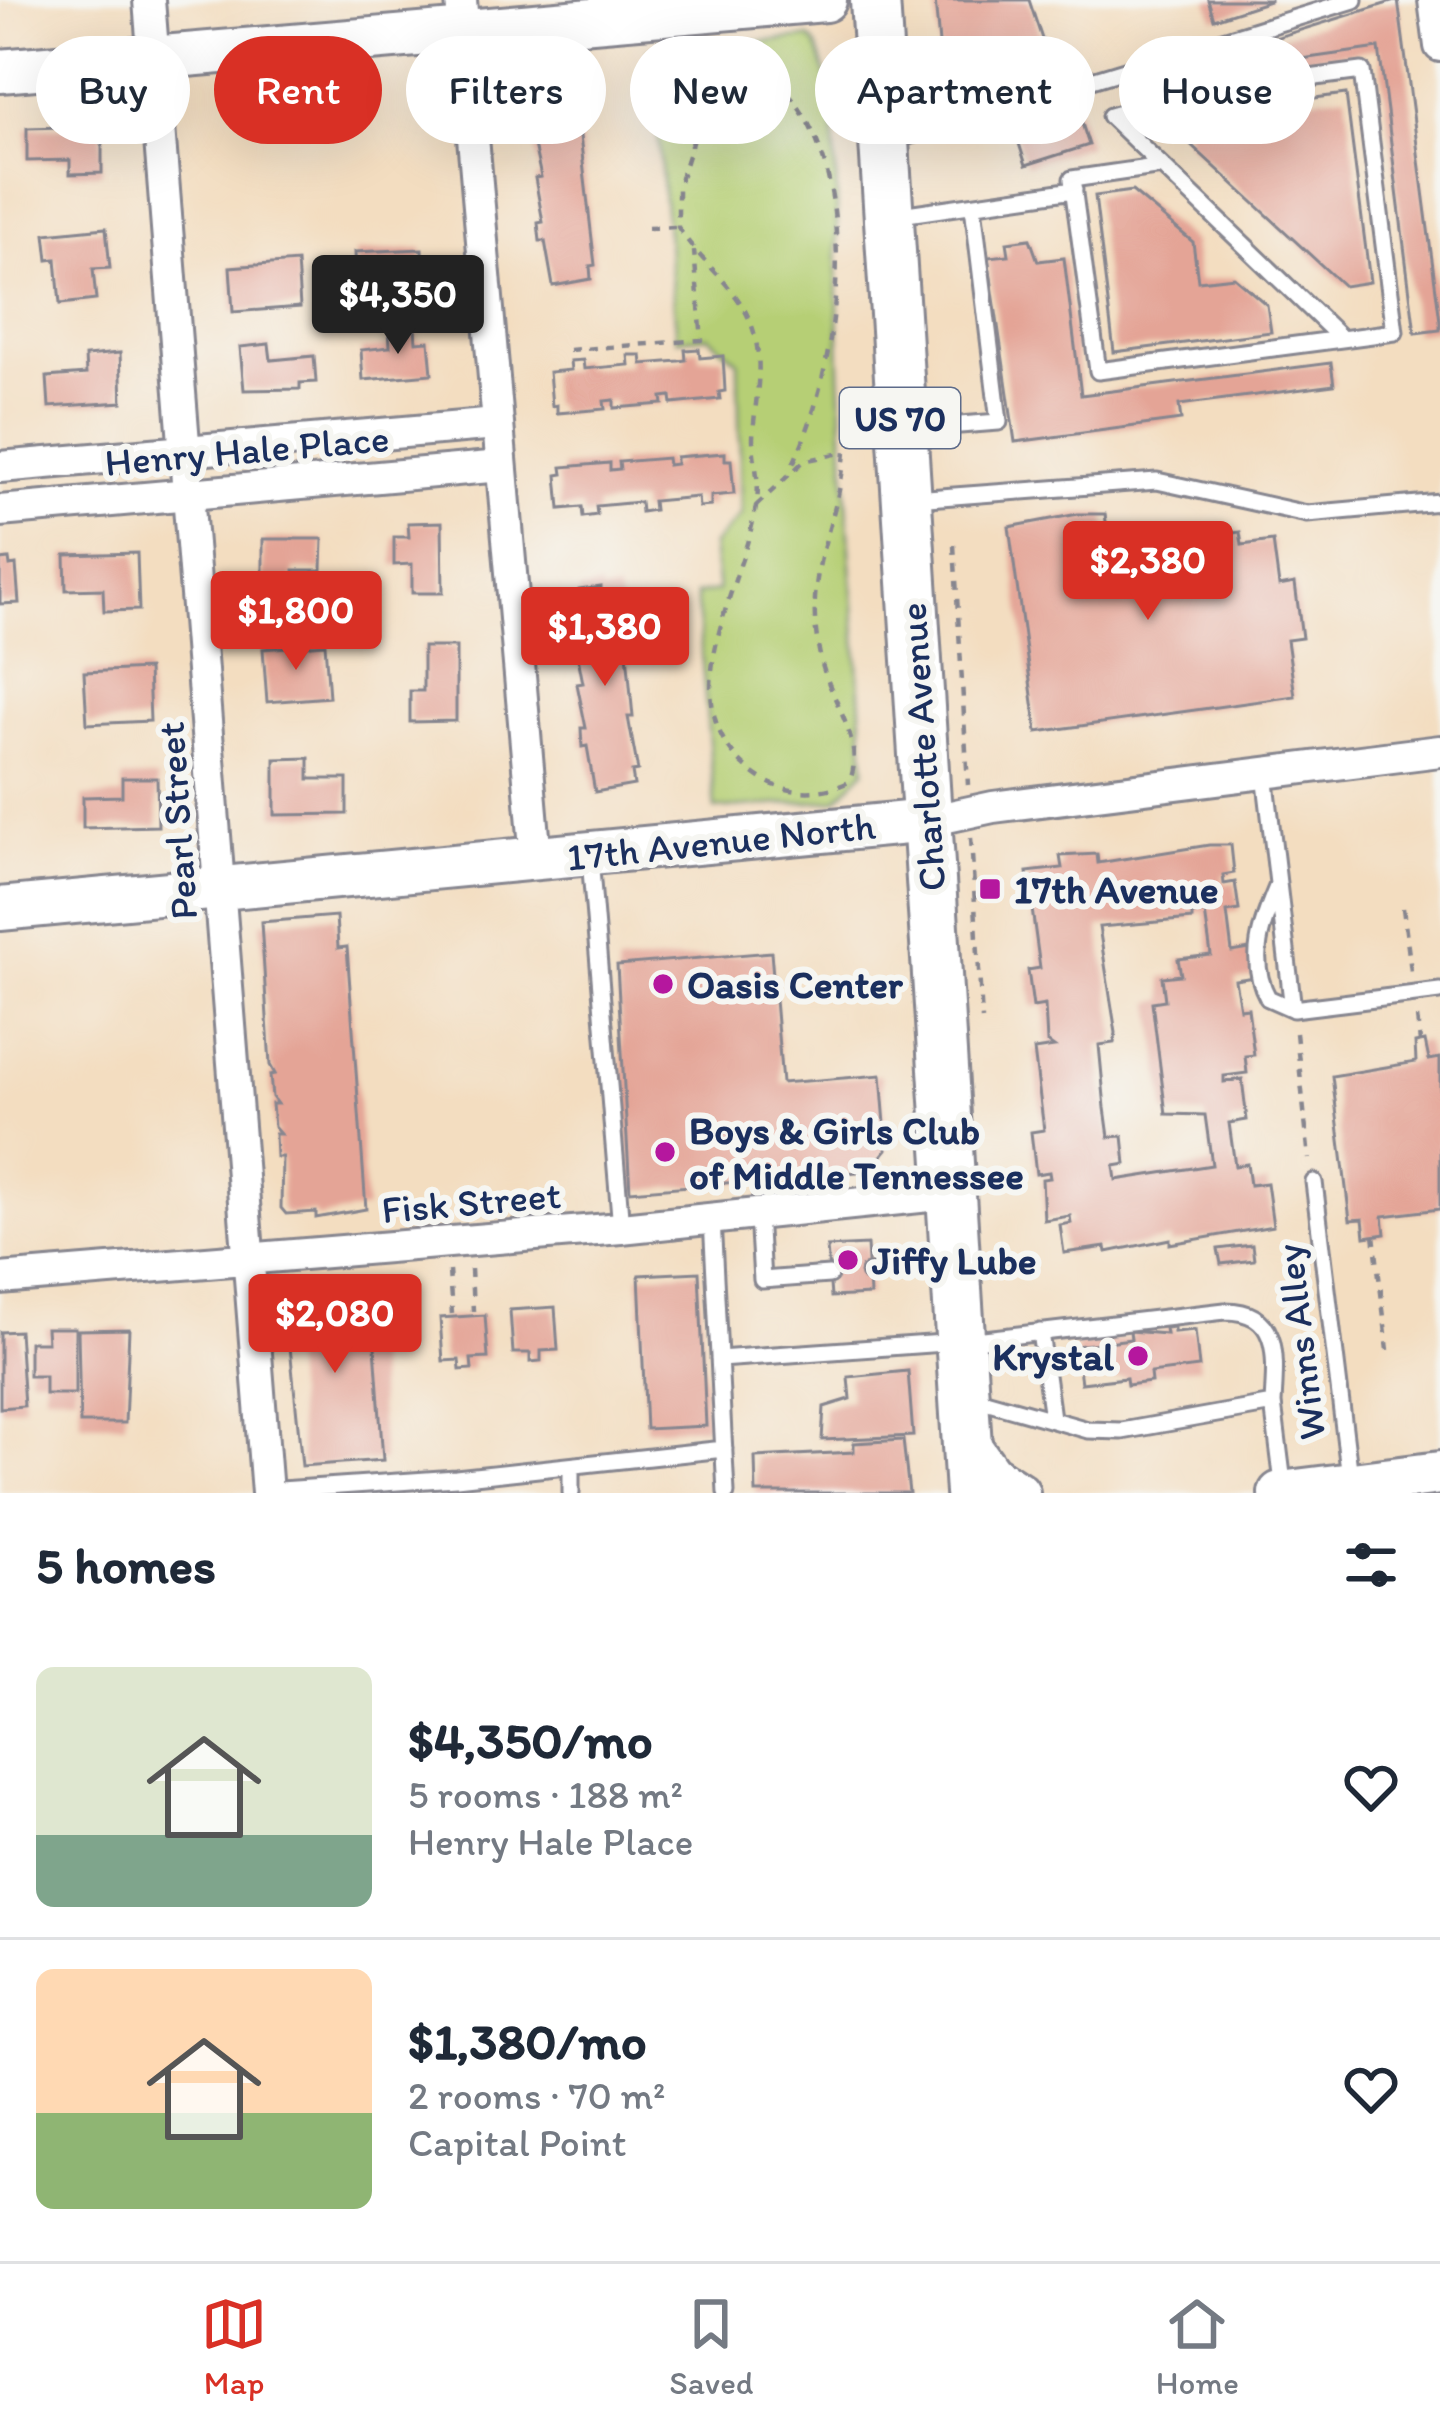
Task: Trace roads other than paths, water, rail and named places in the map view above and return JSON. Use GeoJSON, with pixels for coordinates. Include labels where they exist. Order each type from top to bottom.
{"type":"FeatureCollection","features":[{"type":"Feature","properties":{"kind":"main road","name":"Charlotte Avenue"},"geometry":{"type":"LineString","coordinates":[[875,0],[878,36]]}},
{"type":"Feature","properties":{"kind":"main road","name":"Charlotte Avenue"},"geometry":{"type":"LineString","coordinates":[[885,144],[905,500],[949,816],[950,1194],[970,1493]]}},
{"type":"Feature","properties":{"kind":"street","name":"Pearl Street"},"geometry":{"type":"LineString","coordinates":[[149,0],[152,36]]}},
{"type":"Feature","properties":{"kind":"street"},"geometry":{"type":"LineString","coordinates":[[190,53],[462,17],[625,8],[676,28],[825,0]]}},
{"type":"Feature","properties":{"kind":"street"},"geometry":{"type":"LineString","coordinates":[[1434,0],[1440,46]]}},
{"type":"Feature","properties":{"kind":"street"},"geometry":{"type":"LineString","coordinates":[[462,17],[536,860]]}},
{"type":"Feature","properties":{"kind":"street"},"geometry":{"type":"LineString","coordinates":[[0,71],[36,68]]}},
{"type":"Feature","properties":{"kind":"street","name":"Pearl Street"},"geometry":{"type":"LineString","coordinates":[[161,144],[267,1492]]}},
{"type":"Feature","properties":{"kind":"street","name":"Henry Hale Place"},"geometry":{"type":"LineString","coordinates":[[0,467],[497,424]]}},
{"type":"Feature","properties":{"kind":"street","name":"Henry Hale Place"},"geometry":{"type":"LineString","coordinates":[[0,511],[501,466]]}},
{"type":"Feature","properties":{"kind":"street","name":"17th Avenue North"},"geometry":{"type":"LineString","coordinates":[[0,909],[590,855],[949,816],[1440,751]]}},
{"type":"Feature","properties":{"kind":"street","name":"Fisk Street"},"geometry":{"type":"LineString","coordinates":[[0,1279],[621,1228],[950,1194]]}},
{"type":"Feature","properties":{"kind":"street"},"geometry":{"type":"LineString","coordinates":[[964,1417],[991,1475],[1018,1493]]}},
{"type":"Feature","properties":{"kind":"street"},"geometry":{"type":"LineString","coordinates":[[1282,1493],[1352,1488],[1440,1473]]}},
{"type":"Feature","properties":{"kind":"lane"},"geometry":{"type":"LineString","coordinates":[[1095,79],[1354,0]]}},
{"type":"Feature","properties":{"kind":"lane"},"geometry":{"type":"LineString","coordinates":[[1162,166],[1072,179],[1098,371],[1342,339],[1395,332],[1362,71],[1186,94],[1110,116],[1342,339]]}},
{"type":"Feature","properties":{"kind":"lane"},"geometry":{"type":"LineString","coordinates":[[889,216],[1074,190]]}},
{"type":"Feature","properties":{"kind":"lane"},"geometry":{"type":"LineString","coordinates":[[901,430],[999,422],[973,206]]}},
{"type":"Feature","properties":{"kind":"lane"},"geometry":{"type":"LineString","coordinates":[[905,500],[1157,481],[1307,514],[1440,502]]}},
{"type":"Feature","properties":{"kind":"lane"},"geometry":{"type":"LineString","coordinates":[[1265,774],[1293,1010]]}},
{"type":"Feature","properties":{"kind":"lane"},"geometry":{"type":"LineString","coordinates":[[590,855],[621,1228]]}},
{"type":"Feature","properties":{"kind":"lane"},"geometry":{"type":"LineString","coordinates":[[1278,884],[1257,934],[1261,979],[1268,998],[1293,1010],[1440,991]]}},
{"type":"Feature","properties":{"kind":"lane","name":"Winns Alley"},"geometry":{"type":"LineString","coordinates":[[1314,1182],[1352,1488]]}},
{"type":"Feature","properties":{"kind":"lane"},"geometry":{"type":"LineString","coordinates":[[758,1214],[762,1280],[829,1275]]}},
{"type":"Feature","properties":{"kind":"lane"},"geometry":{"type":"LineString","coordinates":[[712,1219],[726,1493]]}},
{"type":"Feature","properties":{"kind":"lane"},"geometry":{"type":"LineString","coordinates":[[869,1273],[954,1266]]}},
{"type":"Feature","properties":{"kind":"lane"},"geometry":{"type":"LineString","coordinates":[[719,1359],[958,1342],[1243,1311],[1271,1332],[1282,1493]]}},
{"type":"Feature","properties":{"kind":"lane"},"geometry":{"type":"LineString","coordinates":[[1040,1332],[1052,1418]]}},
{"type":"Feature","properties":{"kind":"lane"},"geometry":{"type":"LineString","coordinates":[[964,1417],[1052,1418],[1088,1430],[1122,1431],[1273,1404]]}},
{"type":"Feature","properties":{"kind":"lane"},"geometry":{"type":"LineString","coordinates":[[267,1492],[456,1486],[571,1466],[724,1449]]}},
{"type":"Feature","properties":{"kind":"lane"},"geometry":{"type":"LineString","coordinates":[[571,1466],[572,1493]]}},
{"type":"Feature","properties":{"kind":"place","name":"17th Avenue"},"geometry":{"type":"Point","coordinates":[990,889]}},
{"type":"Feature","properties":{"kind":"place","name":"Oasis Center"},"geometry":{"type":"Point","coordinates":[663,984]}},
{"type":"Feature","properties":{"kind":"place","name":"Boys & Girls Club of Middle Tennessee"},"geometry":{"type":"Point","coordinates":[665,1152]}},
{"type":"Feature","properties":{"kind":"place","name":"Jiffy Lube"},"geometry":{"type":"Point","coordinates":[848,1260]}},
{"type":"Feature","properties":{"kind":"place","name":"Krystal"},"geometry":{"type":"Point","coordinates":[1138,1356]}}]}
